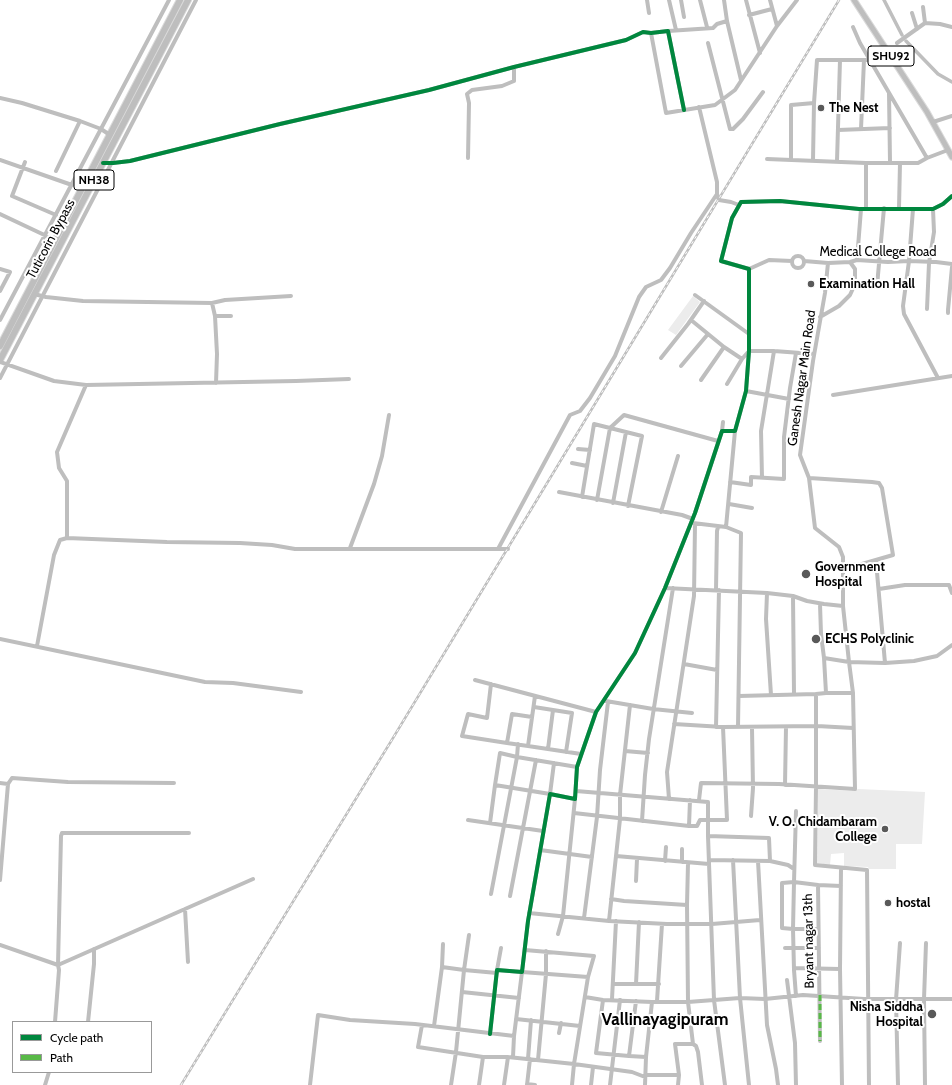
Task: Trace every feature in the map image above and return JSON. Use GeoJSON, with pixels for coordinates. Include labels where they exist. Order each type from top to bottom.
{"type":"FeatureCollection","features":[{"type":"Feature","properties":{"kind":"highway","name":"Tuticorin Bypass"},"geometry":{"type":"LineString","coordinates":[[0,346],[180,0]]}},
{"type":"Feature","properties":{"kind":"highway","name":"Tuticorin Bypass"},"geometry":{"type":"LineString","coordinates":[[0,361],[188,0]]}},
{"type":"Feature","properties":{"kind":"main road","name":"SHU92"},"geometry":{"type":"LineString","coordinates":[[854,0],[933,122],[952,157]]}},
{"type":"Feature","properties":{"kind":"street"},"geometry":{"type":"LineString","coordinates":[[0,320],[169,0]]}},
{"type":"Feature","properties":{"kind":"street"},"geometry":{"type":"LineString","coordinates":[[0,378],[110,163],[196,0]]}},
{"type":"Feature","properties":{"kind":"street"},"geometry":{"type":"LineString","coordinates":[[647,0],[649,13]]}},
{"type":"Feature","properties":{"kind":"street"},"geometry":{"type":"LineString","coordinates":[[669,0],[676,30]]}},
{"type":"Feature","properties":{"kind":"street"},"geometry":{"type":"LineString","coordinates":[[681,0],[684,17]]}},
{"type":"Feature","properties":{"kind":"street"},"geometry":{"type":"LineString","coordinates":[[700,0],[708,28]]}},
{"type":"Feature","properties":{"kind":"street"},"geometry":{"type":"LineString","coordinates":[[724,0],[727,21],[741,80]]}},
{"type":"Feature","properties":{"kind":"street"},"geometry":{"type":"LineString","coordinates":[[746,0],[760,53]]}},
{"type":"Feature","properties":{"kind":"street"},"geometry":{"type":"LineString","coordinates":[[770,0],[778,26]]}},
{"type":"Feature","properties":{"kind":"street"},"geometry":{"type":"LineString","coordinates":[[793,0],[794,5]]}},
{"type":"Feature","properties":{"kind":"street"},"geometry":{"type":"LineString","coordinates":[[651,33],[666,113],[715,105],[735,90],[797,0]]}},
{"type":"Feature","properties":{"kind":"street"},"geometry":{"type":"LineString","coordinates":[[923,7],[925,23]]}},
{"type":"Feature","properties":{"kind":"street"},"geometry":{"type":"LineString","coordinates":[[750,15],[772,9]]}},
{"type":"Feature","properties":{"kind":"street"},"geometry":{"type":"LineString","coordinates":[[912,13],[917,29]]}},
{"type":"Feature","properties":{"kind":"street"},"geometry":{"type":"LineString","coordinates":[[103,163],[130,161],[280,124],[429,90],[626,40],[643,32],[651,33],[713,28],[717,24],[727,21]]}},
{"type":"Feature","properties":{"kind":"street"},"geometry":{"type":"LineString","coordinates":[[897,43],[925,23],[940,24],[952,27]]}},
{"type":"Feature","properties":{"kind":"street"},"geometry":{"type":"LineString","coordinates":[[853,27],[860,43],[927,158]]}},
{"type":"Feature","properties":{"kind":"street"},"geometry":{"type":"LineString","coordinates":[[668,31],[684,110]]}},
{"type":"Feature","properties":{"kind":"street"},"geometry":{"type":"LineString","coordinates":[[708,42],[730,129],[733,129],[743,119],[763,92]]}},
{"type":"Feature","properties":{"kind":"street"},"geometry":{"type":"LineString","coordinates":[[813,160],[814,103],[817,60],[870,60]]}},
{"type":"Feature","properties":{"kind":"street"},"geometry":{"type":"LineString","coordinates":[[837,161],[840,60]]}},
{"type":"Feature","properties":{"kind":"street"},"geometry":{"type":"LineString","coordinates":[[861,129],[864,60]]}},
{"type":"Feature","properties":{"kind":"street"},"geometry":{"type":"LineString","coordinates":[[468,158],[469,103],[467,94],[472,90],[502,86],[514,81],[514,68]]}},
{"type":"Feature","properties":{"kind":"street"},"geometry":{"type":"LineString","coordinates":[[889,93],[890,162]]}},
{"type":"Feature","properties":{"kind":"street"},"geometry":{"type":"LineString","coordinates":[[0,98],[22,103],[80,121],[101,129],[110,135]]}},
{"type":"Feature","properties":{"kind":"street"},"geometry":{"type":"LineString","coordinates":[[791,160],[791,105],[814,103]]}},
{"type":"Feature","properties":{"kind":"street"},"geometry":{"type":"LineString","coordinates":[[699,107],[717,182],[717,194],[719,200],[739,205]]}},
{"type":"Feature","properties":{"kind":"street"},"geometry":{"type":"LineString","coordinates":[[933,122],[952,116]]}},
{"type":"Feature","properties":{"kind":"street"},"geometry":{"type":"LineString","coordinates":[[56,171],[80,121]]}},
{"type":"Feature","properties":{"kind":"street"},"geometry":{"type":"LineString","coordinates":[[838,130],[890,128]]}},
{"type":"Feature","properties":{"kind":"street"},"geometry":{"type":"LineString","coordinates":[[767,159],[866,163],[918,163],[948,150]]}},
{"type":"Feature","properties":{"kind":"street"},"geometry":{"type":"LineString","coordinates":[[0,160],[72,185]]}},
{"type":"Feature","properties":{"kind":"street"},"geometry":{"type":"LineString","coordinates":[[25,162],[12,196],[56,215]]}},
{"type":"Feature","properties":{"kind":"street"},"geometry":{"type":"LineString","coordinates":[[857,260],[864,209],[866,163]]}},
{"type":"Feature","properties":{"kind":"street"},"geometry":{"type":"LineString","coordinates":[[899,208],[900,163]]}},
{"type":"Feature","properties":{"kind":"street"},"geometry":{"type":"LineString","coordinates":[[498,549],[570,415],[580,411],[590,398],[615,356],[639,297],[646,287],[661,280],[717,194]]}},
{"type":"Feature","properties":{"kind":"street"},"geometry":{"type":"LineString","coordinates":[[792,261],[768,260],[749,269],[721,260],[732,218],[741,202],[780,201],[864,209],[913,209],[933,208],[943,204],[952,196]]}},
{"type":"Feature","properties":{"kind":"street"},"geometry":{"type":"LineString","coordinates":[[877,286],[884,208]]}},
{"type":"Feature","properties":{"kind":"street"},"geometry":{"type":"LineString","coordinates":[[927,309],[929,262],[934,232],[933,208]]}},
{"type":"Feature","properties":{"kind":"street"},"geometry":{"type":"LineString","coordinates":[[913,209],[909,261],[903,306],[904,314],[938,378]]}},
{"type":"Feature","properties":{"kind":"street"},"geometry":{"type":"LineString","coordinates":[[0,214],[55,240]]}},
{"type":"Feature","properties":{"kind":"street"},"geometry":{"type":"LineString","coordinates":[[795,256],[798,256],[802,257],[804,262],[802,266],[797,268],[793,265],[792,261],[795,256]]}},
{"type":"Feature","properties":{"kind":"street","name":"Medical College Road"},"geometry":{"type":"LineString","coordinates":[[804,262],[828,263],[850,262],[857,260],[878,262],[909,261],[952,265]]}},
{"type":"Feature","properties":{"kind":"street"},"geometry":{"type":"LineString","coordinates":[[820,317],[839,306],[850,295],[855,284],[855,269],[850,262]]}},
{"type":"Feature","properties":{"kind":"street","name":"Ganesh Nagar Main Road"},"geometry":{"type":"LineString","coordinates":[[816,787],[855,789],[853,693],[843,606],[843,557],[839,546],[815,528],[809,478],[800,455],[814,354],[825,293],[828,263]]}},
{"type":"Feature","properties":{"kind":"street"},"geometry":{"type":"LineString","coordinates":[[948,313],[951,294],[952,265]]}},
{"type":"Feature","properties":{"kind":"street"},"geometry":{"type":"LineString","coordinates":[[0,269],[10,272],[0,291]]}},
{"type":"Feature","properties":{"kind":"street"},"geometry":{"type":"LineString","coordinates":[[726,527],[735,431],[746,391],[749,351],[749,269]]}},
{"type":"Feature","properties":{"kind":"street"},"geometry":{"type":"LineString","coordinates":[[34,294],[83,301],[212,304],[226,300],[291,296]]}},
{"type":"Feature","properties":{"kind":"street"},"geometry":{"type":"LineString","coordinates":[[695,295],[749,334]]}},
{"type":"Feature","properties":{"kind":"street"},"geometry":{"type":"LineString","coordinates":[[661,358],[704,301]]}},
{"type":"Feature","properties":{"kind":"street"},"geometry":{"type":"LineString","coordinates":[[212,304],[215,316],[217,354],[216,383]]}},
{"type":"Feature","properties":{"kind":"street"},"geometry":{"type":"LineString","coordinates":[[215,316],[231,316]]}},
{"type":"Feature","properties":{"kind":"street"},"geometry":{"type":"LineString","coordinates":[[691,320],[724,347],[742,359]]}},
{"type":"Feature","properties":{"kind":"street"},"geometry":{"type":"LineString","coordinates":[[681,366],[708,334]]}},
{"type":"Feature","properties":{"kind":"street"},"geometry":{"type":"LineString","coordinates":[[701,380],[724,347]]}},
{"type":"Feature","properties":{"kind":"street"},"geometry":{"type":"LineString","coordinates":[[727,384],[742,359],[749,351],[814,354]]}},
{"type":"Feature","properties":{"kind":"street"},"geometry":{"type":"LineString","coordinates":[[762,478],[761,431],[774,351]]}},
{"type":"Feature","properties":{"kind":"street"},"geometry":{"type":"LineString","coordinates":[[730,482],[751,485],[751,477],[784,479],[784,437],[796,353]]}},
{"type":"Feature","properties":{"kind":"street"},"geometry":{"type":"LineString","coordinates":[[0,361],[7,365],[54,381],[86,385],[349,379]]}},
{"type":"Feature","properties":{"kind":"street"},"geometry":{"type":"LineString","coordinates":[[833,395],[951,376],[952,381]]}},
{"type":"Feature","properties":{"kind":"street"},"geometry":{"type":"LineString","coordinates":[[67,538],[67,481],[59,468],[57,452],[86,385]]}},
{"type":"Feature","properties":{"kind":"street"},"geometry":{"type":"LineString","coordinates":[[746,391],[789,398]]}},
{"type":"Feature","properties":{"kind":"street"},"geometry":{"type":"LineString","coordinates":[[350,548],[374,484],[382,456],[388,415]]}},
{"type":"Feature","properties":{"kind":"street"},"geometry":{"type":"LineString","coordinates":[[597,500],[610,428],[624,415],[718,441]]}},
{"type":"Feature","properties":{"kind":"street"},"geometry":{"type":"LineString","coordinates":[[558,934],[563,916],[574,813],[577,767],[581,754],[596,712],[606,701],[635,653],[665,588],[693,522],[722,431],[723,422]]}},
{"type":"Feature","properties":{"kind":"street"},"geometry":{"type":"LineString","coordinates":[[582,498],[594,424],[642,436],[628,506]]}},
{"type":"Feature","properties":{"kind":"street"},"geometry":{"type":"LineString","coordinates":[[722,431],[735,431]]}},
{"type":"Feature","properties":{"kind":"street"},"geometry":{"type":"LineString","coordinates":[[613,503],[626,432]]}},
{"type":"Feature","properties":{"kind":"street"},"geometry":{"type":"LineString","coordinates":[[578,449],[590,450]]}},
{"type":"Feature","properties":{"kind":"street"},"geometry":{"type":"LineString","coordinates":[[661,512],[678,456]]}},
{"type":"Feature","properties":{"kind":"street"},"geometry":{"type":"LineString","coordinates":[[572,463],[587,466]]}},
{"type":"Feature","properties":{"kind":"street"},"geometry":{"type":"LineString","coordinates":[[809,478],[872,482],[879,484],[882,488],[893,555],[876,561],[843,566]]}},
{"type":"Feature","properties":{"kind":"street"},"geometry":{"type":"LineString","coordinates":[[559,492],[582,498],[682,515],[693,522],[726,527],[741,533],[738,727]]}},
{"type":"Feature","properties":{"kind":"street"},"geometry":{"type":"LineString","coordinates":[[728,504],[752,508]]}},
{"type":"Feature","properties":{"kind":"street"},"geometry":{"type":"LineString","coordinates":[[669,799],[667,772],[695,589],[693,522]]}},
{"type":"Feature","properties":{"kind":"street"},"geometry":{"type":"LineString","coordinates":[[716,727],[718,527]]}},
{"type":"Feature","properties":{"kind":"street"},"geometry":{"type":"LineString","coordinates":[[37,646],[54,555],[60,540],[67,538],[240,543],[272,545],[295,549],[508,549]]}},
{"type":"Feature","properties":{"kind":"street"},"geometry":{"type":"LineString","coordinates":[[876,561],[886,663]]}},
{"type":"Feature","properties":{"kind":"street"},"geometry":{"type":"LineString","coordinates":[[879,589],[905,585],[949,585],[952,593]]}},
{"type":"Feature","properties":{"kind":"street"},"geometry":{"type":"LineString","coordinates":[[665,588],[767,593],[793,596],[807,602],[843,606]]}},
{"type":"Feature","properties":{"kind":"street"},"geometry":{"type":"LineString","coordinates":[[642,821],[645,775],[653,709],[673,588]]}},
{"type":"Feature","properties":{"kind":"street"},"geometry":{"type":"LineString","coordinates":[[767,593],[767,634],[771,695]]}},
{"type":"Feature","properties":{"kind":"street"},"geometry":{"type":"LineString","coordinates":[[793,596],[794,694]]}},
{"type":"Feature","properties":{"kind":"street"},"geometry":{"type":"LineString","coordinates":[[820,604],[826,692]]}},
{"type":"Feature","properties":{"kind":"street"},"geometry":{"type":"LineString","coordinates":[[0,639],[205,682],[301,692]]}},
{"type":"Feature","properties":{"kind":"street"},"geometry":{"type":"LineString","coordinates":[[824,658],[849,662],[886,663],[914,661],[937,656],[952,645]]}},
{"type":"Feature","properties":{"kind":"street"},"geometry":{"type":"LineString","coordinates":[[684,664],[717,670]]}},
{"type":"Feature","properties":{"kind":"street"},"geometry":{"type":"LineString","coordinates":[[475,680],[596,712]]}},
{"type":"Feature","properties":{"kind":"street"},"geometry":{"type":"LineString","coordinates":[[491,684],[487,718],[468,714],[462,736],[581,754]]}},
{"type":"Feature","properties":{"kind":"street"},"geometry":{"type":"LineString","coordinates":[[738,696],[816,694],[826,692],[853,693]]}},
{"type":"Feature","properties":{"kind":"street"},"geometry":{"type":"LineString","coordinates":[[816,694],[815,865],[867,870],[869,1085]]}},
{"type":"Feature","properties":{"kind":"street"},"geometry":{"type":"LineString","coordinates":[[528,746],[536,696]]}},
{"type":"Feature","properties":{"kind":"street"},"geometry":{"type":"LineString","coordinates":[[606,701],[630,706],[692,713]]}},
{"type":"Feature","properties":{"kind":"street"},"geometry":{"type":"LineString","coordinates":[[584,918],[597,817],[606,701]]}},
{"type":"Feature","properties":{"kind":"street"},"geometry":{"type":"LineString","coordinates":[[608,921],[620,819],[620,795],[630,706]]}},
{"type":"Feature","properties":{"kind":"street"},"geometry":{"type":"LineString","coordinates":[[534,707],[572,713],[566,752]]}},
{"type":"Feature","properties":{"kind":"street"},"geometry":{"type":"LineString","coordinates":[[548,749],[554,710]]}},
{"type":"Feature","properties":{"kind":"street"},"geometry":{"type":"LineString","coordinates":[[507,743],[512,714],[532,717]]}},
{"type":"Feature","properties":{"kind":"street"},"geometry":{"type":"LineString","coordinates":[[674,724],[752,728],[817,726],[853,728]]}},
{"type":"Feature","properties":{"kind":"street"},"geometry":{"type":"LineString","coordinates":[[574,813],[597,817],[689,826],[697,826],[699,820],[727,820],[724,727]]}},
{"type":"Feature","properties":{"kind":"street"},"geometry":{"type":"LineString","coordinates":[[785,785],[786,727]]}},
{"type":"Feature","properties":{"kind":"street"},"geometry":{"type":"LineString","coordinates":[[751,816],[752,728]]}},
{"type":"Feature","properties":{"kind":"street"},"geometry":{"type":"LineString","coordinates":[[491,894],[517,757],[518,744]]}},
{"type":"Feature","properties":{"kind":"street"},"geometry":{"type":"LineString","coordinates":[[625,751],[648,753]]}},
{"type":"Feature","properties":{"kind":"street"},"geometry":{"type":"LineString","coordinates":[[490,823],[500,753],[577,767]]}},
{"type":"Feature","properties":{"kind":"street"},"geometry":{"type":"LineString","coordinates":[[510,896],[536,760]]}},
{"type":"Feature","properties":{"kind":"street"},"geometry":{"type":"LineString","coordinates":[[513,1057],[514,1036],[529,913],[550,794],[554,762]]}},
{"type":"Feature","properties":{"kind":"street"},"geometry":{"type":"LineString","coordinates":[[0,880],[8,784],[12,778],[68,782],[174,783]]}},
{"type":"Feature","properties":{"kind":"street"},"geometry":{"type":"LineString","coordinates":[[0,783],[8,784]]}},
{"type":"Feature","properties":{"kind":"street"},"geometry":{"type":"LineString","coordinates":[[699,800],[701,783],[816,787]]}},
{"type":"Feature","properties":{"kind":"street"},"geometry":{"type":"LineString","coordinates":[[495,785],[575,799]]}},
{"type":"Feature","properties":{"kind":"street"},"geometry":{"type":"LineString","coordinates":[[576,791],[699,800],[708,802],[707,820],[714,1000],[725,1085]]}},
{"type":"Feature","properties":{"kind":"street"},"geometry":{"type":"LineString","coordinates":[[689,826],[690,800]]}},
{"type":"Feature","properties":{"kind":"street","name":"Bryant nagar 13th"},"geometry":{"type":"LineString","coordinates":[[796,811],[794,882],[818,885],[820,1041]]}},
{"type":"Feature","properties":{"kind":"street"},"geometry":{"type":"LineString","coordinates":[[468,820],[543,831]]}},
{"type":"Feature","properties":{"kind":"street"},"geometry":{"type":"LineString","coordinates":[[55,1021],[59,970],[60,836],[62,833],[189,834]]}},
{"type":"Feature","properties":{"kind":"street"},"geometry":{"type":"LineString","coordinates":[[708,836],[769,838],[770,861]]}},
{"type":"Feature","properties":{"kind":"street"},"geometry":{"type":"LineString","coordinates":[[665,861],[666,847]]}},
{"type":"Feature","properties":{"kind":"street"},"geometry":{"type":"LineString","coordinates":[[682,849],[682,862]]}},
{"type":"Feature","properties":{"kind":"street"},"geometry":{"type":"LineString","coordinates":[[540,850],[592,857]]}},
{"type":"Feature","properties":{"kind":"street"},"geometry":{"type":"LineString","coordinates":[[616,856],[688,863],[733,860],[770,861],[788,865],[794,869]]}},
{"type":"Feature","properties":{"kind":"street"},"geometry":{"type":"LineString","coordinates":[[636,882],[637,858]]}},
{"type":"Feature","properties":{"kind":"street"},"geometry":{"type":"LineString","coordinates":[[733,860],[740,998],[749,1085]]}},
{"type":"Feature","properties":{"kind":"street"},"geometry":{"type":"LineString","coordinates":[[758,861],[760,920],[767,1025],[778,1085]]}},
{"type":"Feature","properties":{"kind":"street"},"geometry":{"type":"LineString","coordinates":[[688,863],[688,1002],[693,1044],[696,1046],[698,1052],[702,1085]]}},
{"type":"Feature","properties":{"kind":"street"},"geometry":{"type":"LineString","coordinates":[[841,868],[840,997],[842,1085]]}},
{"type":"Feature","properties":{"kind":"street"},"geometry":{"type":"LineString","coordinates":[[0,945],[58,965],[254,879]]}},
{"type":"Feature","properties":{"kind":"street"},"geometry":{"type":"LineString","coordinates":[[796,996],[793,949],[793,929],[794,882],[782,883],[782,928],[793,929],[818,929]]}},
{"type":"Feature","properties":{"kind":"street"},"geometry":{"type":"LineString","coordinates":[[818,885],[841,886]]}},
{"type":"Feature","properties":{"kind":"street"},"geometry":{"type":"LineString","coordinates":[[611,898],[624,901],[687,905]]}},
{"type":"Feature","properties":{"kind":"street"},"geometry":{"type":"LineString","coordinates":[[185,909],[188,962]]}},
{"type":"Feature","properties":{"kind":"street"},"geometry":{"type":"LineString","coordinates":[[529,913],[608,921],[662,924],[712,924],[760,920]]}},
{"type":"Feature","properties":{"kind":"street"},"geometry":{"type":"LineString","coordinates":[[612,999],[616,921]]}},
{"type":"Feature","properties":{"kind":"street"},"geometry":{"type":"LineString","coordinates":[[636,984],[639,922]]}},
{"type":"Feature","properties":{"kind":"street"},"geometry":{"type":"LineString","coordinates":[[658,1001],[662,924]]}},
{"type":"Feature","properties":{"kind":"street"},"geometry":{"type":"LineString","coordinates":[[451,1085],[469,935]]}},
{"type":"Feature","properties":{"kind":"street"},"geometry":{"type":"LineString","coordinates":[[898,1085],[896,1000],[900,943]]}},
{"type":"Feature","properties":{"kind":"street"},"geometry":{"type":"LineString","coordinates":[[926,943],[924,999],[926,1085]]}},
{"type":"Feature","properties":{"kind":"street"},"geometry":{"type":"LineString","coordinates":[[434,1026],[442,967],[443,944]]}},
{"type":"Feature","properties":{"kind":"street"},"geometry":{"type":"LineString","coordinates":[[88,1021],[94,964],[94,948]]}},
{"type":"Feature","properties":{"kind":"street"},"geometry":{"type":"LineString","coordinates":[[490,1034],[501,948]]}},
{"type":"Feature","properties":{"kind":"street"},"geometry":{"type":"LineString","coordinates":[[785,948],[819,948]]}},
{"type":"Feature","properties":{"kind":"street"},"geometry":{"type":"LineString","coordinates":[[525,950],[594,956],[588,978],[572,1085]]}},
{"type":"Feature","properties":{"kind":"street"},"geometry":{"type":"LineString","coordinates":[[538,1060],[546,974],[546,951]]}},
{"type":"Feature","properties":{"kind":"street"},"geometry":{"type":"LineString","coordinates":[[442,967],[464,970],[522,972],[588,978]]}},
{"type":"Feature","properties":{"kind":"street"},"geometry":{"type":"LineString","coordinates":[[794,968],[840,969]]}},
{"type":"Feature","properties":{"kind":"street"},"geometry":{"type":"LineString","coordinates":[[787,980],[795,1042],[796,1085]]}},
{"type":"Feature","properties":{"kind":"street"},"geometry":{"type":"LineString","coordinates":[[613,984],[659,984]]}},
{"type":"Feature","properties":{"kind":"street"},"geometry":{"type":"LineString","coordinates":[[462,992],[519,998]]}},
{"type":"Feature","properties":{"kind":"street"},"geometry":{"type":"LineString","coordinates":[[585,997],[603,1000],[612,999],[652,1002],[688,1002],[740,998],[765,999],[789,996],[820,995],[896,1000],[952,999]]}},
{"type":"Feature","properties":{"kind":"street"},"geometry":{"type":"LineString","coordinates":[[603,1000],[596,1052],[646,1057]]}},
{"type":"Feature","properties":{"kind":"street"},"geometry":{"type":"LineString","coordinates":[[610,1085],[620,1000]]}},
{"type":"Feature","properties":{"kind":"street"},"geometry":{"type":"LineString","coordinates":[[629,1056],[636,1001]]}},
{"type":"Feature","properties":{"kind":"street"},"geometry":{"type":"LineString","coordinates":[[645,1085],[646,1057],[652,1002]]}},
{"type":"Feature","properties":{"kind":"street"},"geometry":{"type":"LineString","coordinates":[[310,1085],[318,1015],[350,1020],[422,1024],[514,1036]]}},
{"type":"Feature","properties":{"kind":"street"},"geometry":{"type":"LineString","coordinates":[[516,1019],[580,1026]]}},
{"type":"Feature","properties":{"kind":"street"},"geometry":{"type":"LineString","coordinates":[[531,1020],[527,1085],[535,1085]]}},
{"type":"Feature","properties":{"kind":"street"},"geometry":{"type":"LineString","coordinates":[[559,1033],[561,1023]]}},
{"type":"Feature","properties":{"kind":"street"},"geometry":{"type":"LineString","coordinates":[[422,1024],[418,1047],[483,1057],[513,1057],[574,1064],[632,1072],[645,1076],[679,1075]]}},
{"type":"Feature","properties":{"kind":"street"},"geometry":{"type":"LineString","coordinates":[[678,1085],[679,1075],[675,1044],[693,1044]]}},
{"type":"Feature","properties":{"kind":"street"},"geometry":{"type":"LineString","coordinates":[[479,1085],[483,1057]]}},
{"type":"Feature","properties":{"kind":"street"},"geometry":{"type":"LineString","coordinates":[[504,1085],[508,1057]]}},
{"type":"Feature","properties":{"kind":"street"},"geometry":{"type":"LineString","coordinates":[[591,1085],[593,1067]]}},
{"type":"Feature","properties":{"kind":"street"},"geometry":{"type":"LineString","coordinates":[[45,1085],[49,1073]]}},
{"type":"Feature","properties":{"kind":"shaded area"},"geometry":{"type":"Polygon","coordinates":[[[693,296],[700,302],[676,335],[668,330],[693,296]]]}},
{"type":"Feature","properties":{"kind":"shaded area"},"geometry":{"type":"Polygon","coordinates":[[[818,789],[925,792],[922,844],[896,844],[896,869],[869,869],[868,867],[844,866],[844,853],[831,854],[830,865],[817,863],[818,789]]]}},
{"type":"Feature","properties":{"kind":"waterway"},"geometry":{"type":"LineString","coordinates":[[884,0],[902,35]]}},
{"type":"Feature","properties":{"kind":"waterway"},"geometry":{"type":"LineString","coordinates":[[906,41],[938,74],[952,82]]}},
{"type":"Feature","properties":{"kind":"railway"},"geometry":{"type":"LineString","coordinates":[[181,1085],[393,738],[839,0]]}},
{"type":"Feature","properties":{"kind":"marked path"},"geometry":{"type":"LineString","coordinates":[[820,995],[820,1041]]}},
{"type":"Feature","properties":{"kind":"cycle path"},"geometry":{"type":"LineString","coordinates":[[103,163],[130,161],[280,124],[429,90],[514,67],[626,40],[643,32],[651,33],[668,31],[684,110]]}},
{"type":"Feature","properties":{"kind":"cycle path"},"geometry":{"type":"LineString","coordinates":[[490,1034],[497,970],[522,972],[528,921],[550,794],[575,799],[577,767],[596,712],[635,653],[665,588],[695,513],[722,431],[735,431],[746,391],[749,351],[749,269],[721,261],[732,218],[741,202],[780,201],[859,209],[933,209],[943,204],[952,196]]}},
{"type":"Feature","properties":{"kind":"place","name":"The Nest"},"geometry":{"type":"Point","coordinates":[821,108]}},
{"type":"Feature","properties":{"kind":"place","name":"Examination Hall"},"geometry":{"type":"Point","coordinates":[811,284]}},
{"type":"Feature","properties":{"kind":"place","name":"Government Hospital"},"geometry":{"type":"Point","coordinates":[806,574]}},
{"type":"Feature","properties":{"kind":"place","name":"ECHS Polyclinic"},"geometry":{"type":"Point","coordinates":[816,639]}},
{"type":"Feature","properties":{"kind":"place","name":"V. O. Chidambaram College"},"geometry":{"type":"Point","coordinates":[885,829]}},
{"type":"Feature","properties":{"kind":"place","name":"hostal"},"geometry":{"type":"Point","coordinates":[888,903]}},
{"type":"Feature","properties":{"kind":"place","name":"Nisha Siddha Hospital"},"geometry":{"type":"Point","coordinates":[932,1014]}},
{"type":"Feature","properties":{"kind":"district","name":"Vallinayagipuram"},"geometry":{"type":"Point","coordinates":[665,1020]}}]}
